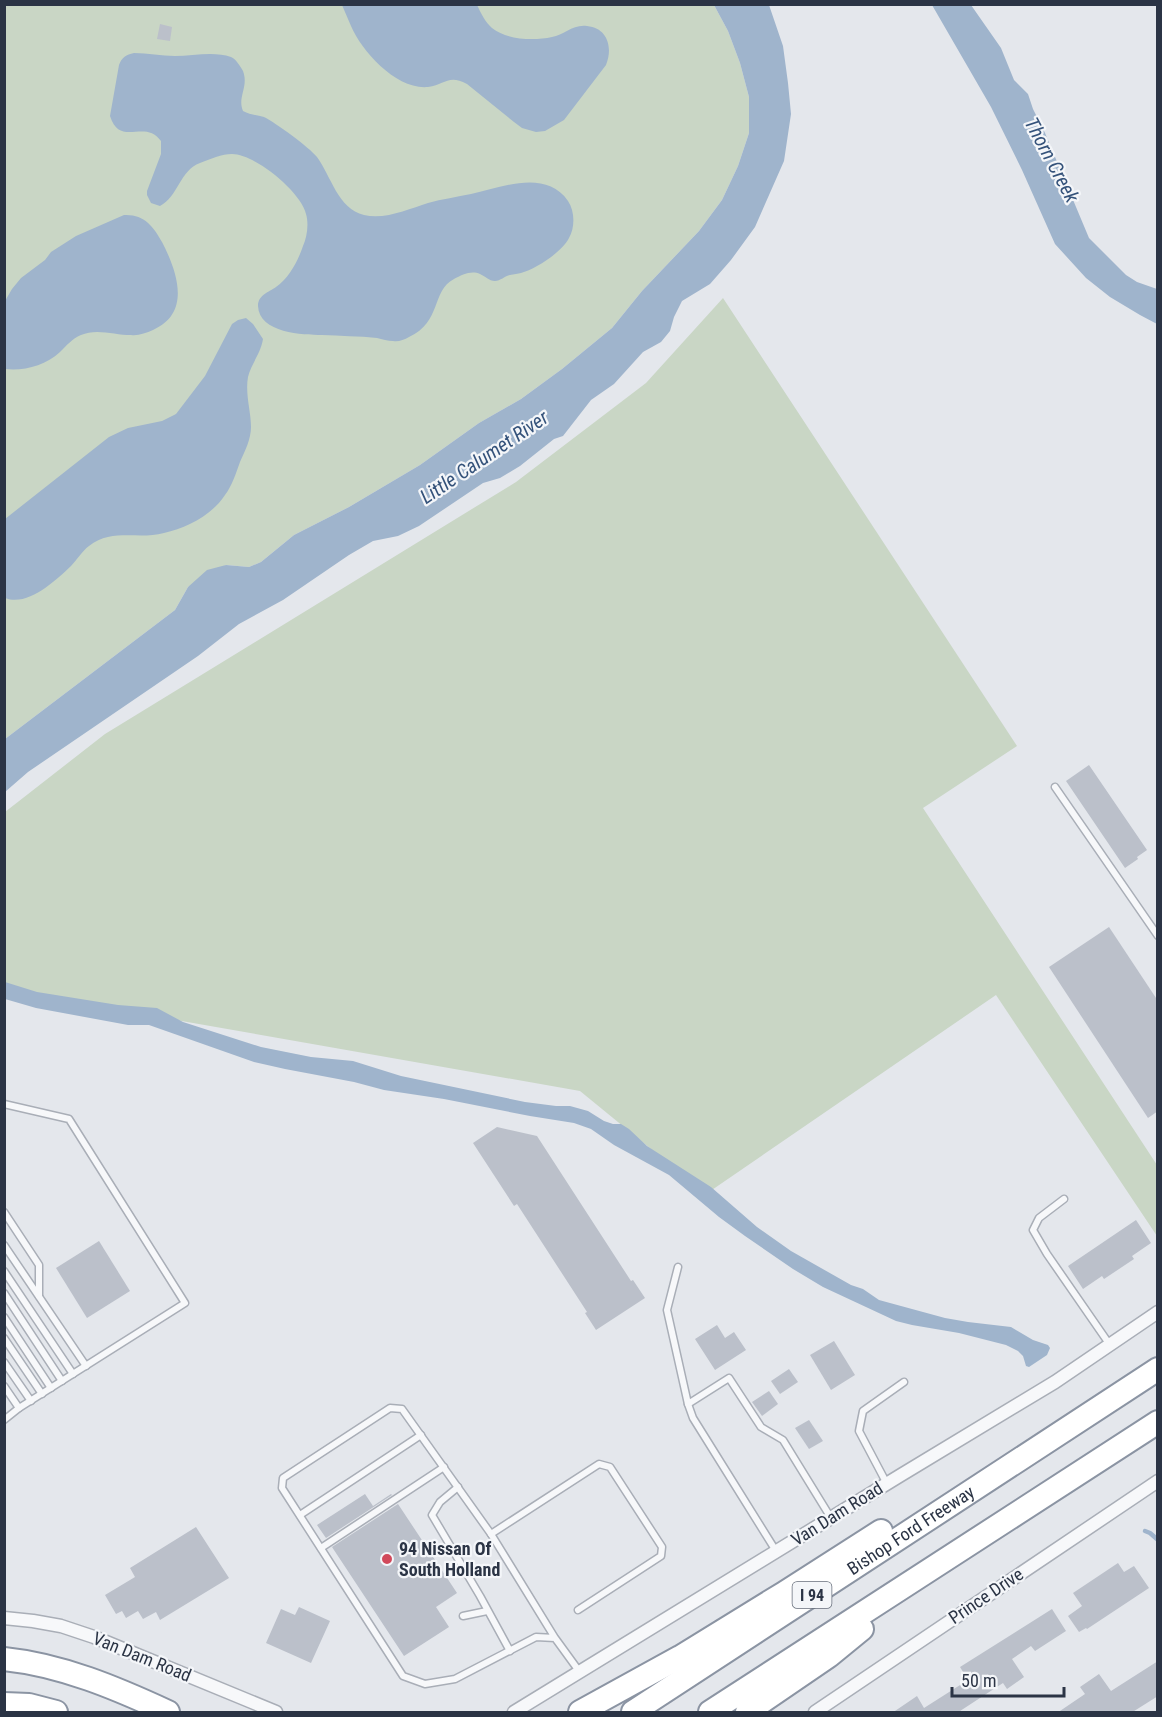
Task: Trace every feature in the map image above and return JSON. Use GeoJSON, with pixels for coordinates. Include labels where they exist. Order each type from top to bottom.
{"type":"FeatureCollection","features":[{"type":"Feature","properties":{"kind":"highway","name":"Bishop Ford Freeway"},"geometry":{"type":"LineString","coordinates":[[633,1713],[1158,1369]]}},
{"type":"Feature","properties":{"kind":"highway","name":"I 94"},"geometry":{"type":"LineString","coordinates":[[710,1713],[1158,1422]]}},
{"type":"Feature","properties":{"kind":"highway"},"geometry":{"type":"LineString","coordinates":[[580,1713],[680,1658],[888,1527],[990,1478]]}},
{"type":"Feature","properties":{"kind":"highway"},"geometry":{"type":"LineString","coordinates":[[747,1713],[829,1656],[945,1560]]}},
{"type":"Feature","properties":{"kind":"highway"},"geometry":{"type":"LineString","coordinates":[[4,1659],[47,1666],[85,1677],[168,1713]]}},
{"type":"Feature","properties":{"kind":"highway"},"geometry":{"type":"LineString","coordinates":[[4,1704],[29,1705],[56,1713]]}},
{"type":"Feature","properties":{"kind":"street","name":"Van Dam Road"},"geometry":{"type":"LineString","coordinates":[[514,1713],[1055,1382],[1158,1312]]}},
{"type":"Feature","properties":{"kind":"street","name":"Prince Drive"},"geometry":{"type":"LineString","coordinates":[[816,1713],[1158,1481]]}},
{"type":"Feature","properties":{"kind":"street","name":"Van Dam Road"},"geometry":{"type":"LineString","coordinates":[[4,1618],[61,1626],[94,1637],[276,1713]]}},
{"type":"Feature","properties":{"kind":"lane"},"geometry":{"type":"LineString","coordinates":[[1055,787],[1158,936]]}},
{"type":"Feature","properties":{"kind":"lane"},"geometry":{"type":"LineString","coordinates":[[4,1110],[8,1104],[69,1119],[185,1303],[6,1416]]}},
{"type":"Feature","properties":{"kind":"lane"},"geometry":{"type":"LineString","coordinates":[[1065,1199],[1039,1218],[1033,1230],[1110,1345]]}},
{"type":"Feature","properties":{"kind":"lane"},"geometry":{"type":"LineString","coordinates":[[4,1212],[39,1265],[39,1296]]}},
{"type":"Feature","properties":{"kind":"lane"},"geometry":{"type":"LineString","coordinates":[[4,1245],[86,1366]]}},
{"type":"Feature","properties":{"kind":"lane"},"geometry":{"type":"LineString","coordinates":[[678,1267],[668,1310],[688,1404],[693,1418],[776,1552]]}},
{"type":"Feature","properties":{"kind":"lane"},"geometry":{"type":"LineString","coordinates":[[4,1271],[72,1374]]}},
{"type":"Feature","properties":{"kind":"lane"},"geometry":{"type":"LineString","coordinates":[[4,1293],[62,1381]]}},
{"type":"Feature","properties":{"kind":"lane"},"geometry":{"type":"LineString","coordinates":[[4,1317],[51,1388]]}},
{"type":"Feature","properties":{"kind":"lane"},"geometry":{"type":"LineString","coordinates":[[4,1338],[42,1394]]}},
{"type":"Feature","properties":{"kind":"lane"},"geometry":{"type":"LineString","coordinates":[[4,1362],[31,1401]]}},
{"type":"Feature","properties":{"kind":"lane"},"geometry":{"type":"LineString","coordinates":[[688,1404],[729,1378],[762,1426],[783,1440],[831,1518]]}},
{"type":"Feature","properties":{"kind":"lane"},"geometry":{"type":"LineString","coordinates":[[887,1484],[859,1431],[863,1412],[904,1382]]}},
{"type":"Feature","properties":{"kind":"lane"},"geometry":{"type":"LineString","coordinates":[[4,1386],[19,1408]]}},
{"type":"Feature","properties":{"kind":"lane"},"geometry":{"type":"LineString","coordinates":[[555,1638],[536,1637],[455,1679],[425,1684],[403,1676],[282,1488],[283,1478],[390,1408],[402,1409],[492,1534],[555,1638],[580,1672]]}},
{"type":"Feature","properties":{"kind":"lane"},"geometry":{"type":"LineString","coordinates":[[300,1515],[421,1435]]}},
{"type":"Feature","properties":{"kind":"lane"},"geometry":{"type":"LineString","coordinates":[[492,1534],[599,1464],[610,1467],[662,1546],[662,1556],[578,1610]]}},
{"type":"Feature","properties":{"kind":"lane"},"geometry":{"type":"LineString","coordinates":[[321,1548],[444,1467]]}},
{"type":"Feature","properties":{"kind":"lane"},"geometry":{"type":"LineString","coordinates":[[458,1487],[440,1502],[432,1515],[510,1650]]}},
{"type":"Feature","properties":{"kind":"lane"},"geometry":{"type":"LineString","coordinates":[[463,1616],[487,1611]]}},
{"type":"Feature","properties":{"kind":"green space"},"geometry":{"type":"Polygon","coordinates":[[[5,5],[714,5],[728,31],[740,63],[749,97],[749,133],[738,166],[722,200],[699,231],[642,291],[612,328],[562,369],[521,399],[479,423],[420,465],[349,507],[294,535],[261,562],[249,567],[226,565],[188,587],[175,610],[5,739],[5,5]]]}},
{"type":"Feature","properties":{"kind":"green space"},"geometry":{"type":"Polygon","coordinates":[[[723,298],[1017,746],[923,808],[1157,1165],[1157,1236],[996,995],[706,1194],[580,1091],[5,990],[5,812],[105,734],[516,482],[646,383],[723,298]]]}},
{"type":"Feature","properties":{"kind":"water"},"geometry":{"type":"Polygon","coordinates":[[[342,5],[477,5],[492,28],[505,35],[521,38],[552,37],[573,28],[587,26],[604,35],[609,46],[608,59],[606,65],[564,120],[545,131],[536,132],[522,128],[461,81],[451,80],[428,87],[416,86],[393,76],[363,47],[342,5]]]}},
{"type":"Feature","properties":{"kind":"water","name":"Little Calumet River"},"geometry":{"type":"Polygon","coordinates":[[[714,5],[769,5],[783,46],[791,114],[784,161],[755,227],[710,284],[682,301],[670,331],[661,342],[643,352],[614,384],[591,400],[563,436],[554,439],[520,466],[500,478],[483,483],[419,526],[398,536],[373,541],[283,600],[239,624],[198,656],[28,772],[5,792],[5,739],[175,610],[188,587],[207,570],[226,565],[249,567],[261,562],[294,535],[349,507],[420,465],[479,423],[521,399],[612,328],[642,291],[699,231],[722,200],[738,166],[749,133],[749,97],[740,63],[728,31],[714,5]]]}},
{"type":"Feature","properties":{"kind":"water","name":"Thorn Creek"},"geometry":{"type":"Polygon","coordinates":[[[932,5],[971,5],[1001,48],[1014,80],[1028,94],[1089,238],[1126,275],[1137,282],[1157,289],[1157,324],[1110,297],[1086,278],[1055,244],[991,107],[932,5]]]}},
{"type":"Feature","properties":{"kind":"water"},"geometry":{"type":"Polygon","coordinates":[[[134,53],[175,56],[218,54],[233,58],[243,71],[244,87],[241,101],[243,111],[269,120],[313,153],[341,199],[355,212],[372,216],[388,215],[433,202],[510,185],[536,183],[548,185],[559,191],[568,201],[573,214],[571,234],[555,254],[527,271],[495,281],[473,273],[454,279],[442,291],[427,323],[407,338],[391,341],[283,331],[266,322],[260,315],[258,302],[264,294],[285,279],[298,257],[307,230],[307,218],[302,205],[286,185],[264,167],[253,160],[232,154],[216,157],[193,166],[166,202],[160,206],[151,203],[147,191],[161,154],[161,141],[148,132],[120,130],[114,125],[110,116],[119,65],[121,60],[134,53]]]}},
{"type":"Feature","properties":{"kind":"water"},"geometry":{"type":"Polygon","coordinates":[[[124,215],[131,215],[147,222],[162,242],[176,278],[178,290],[173,313],[165,323],[139,335],[87,333],[75,338],[54,357],[41,364],[20,369],[5,369],[5,301],[12,289],[51,252],[76,236],[124,215]]]}},
{"type":"Feature","properties":{"kind":"water"},"geometry":{"type":"Polygon","coordinates":[[[246,318],[263,339],[248,377],[251,431],[232,484],[220,502],[198,520],[173,531],[155,535],[107,537],[98,541],[86,548],[71,566],[41,591],[23,599],[5,598],[5,519],[109,437],[128,428],[162,421],[176,414],[205,376],[232,324],[246,318]]]}},
{"type":"Feature","properties":{"kind":"water"},"geometry":{"type":"Polygon","coordinates":[[[5,982],[37,992],[118,1005],[157,1008],[183,1022],[261,1047],[311,1057],[353,1061],[401,1076],[525,1102],[570,1106],[588,1111],[604,1121],[621,1124],[629,1129],[647,1146],[711,1187],[757,1227],[791,1251],[851,1285],[863,1289],[879,1300],[945,1318],[1011,1327],[1050,1348],[1047,1355],[1029,1367],[1026,1366],[1023,1356],[1018,1351],[1006,1345],[896,1321],[823,1287],[745,1236],[669,1175],[614,1145],[591,1129],[574,1123],[384,1090],[285,1069],[254,1062],[149,1025],[128,1025],[36,1008],[5,999],[5,982]]]}},
{"type":"Feature","properties":{"kind":"building"},"geometry":{"type":"Polygon","coordinates":[[[160,24],[172,27],[170,41],[157,39],[160,24]]]}},
{"type":"Feature","properties":{"kind":"building"},"geometry":{"type":"Polygon","coordinates":[[[1089,765],[1147,850],[1125,868],[1066,781],[1089,765]]]}},
{"type":"Feature","properties":{"kind":"building"},"geometry":{"type":"Polygon","coordinates":[[[1109,927],[1158,1001],[1158,1111],[1148,1118],[1049,967],[1109,927]]]}},
{"type":"Feature","properties":{"kind":"building"},"geometry":{"type":"Polygon","coordinates":[[[497,1127],[537,1136],[631,1281],[633,1280],[645,1298],[596,1330],[585,1313],[587,1312],[517,1204],[514,1206],[473,1143],[497,1127]]]}},
{"type":"Feature","properties":{"kind":"building"},"geometry":{"type":"Polygon","coordinates":[[[1136,1220],[1151,1243],[1132,1256],[1134,1259],[1104,1279],[1102,1276],[1083,1289],[1068,1266],[1136,1220]]]}},
{"type":"Feature","properties":{"kind":"building"},"geometry":{"type":"Polygon","coordinates":[[[99,1241],[130,1291],[87,1318],[56,1268],[99,1241]]]}},
{"type":"Feature","properties":{"kind":"building"},"geometry":{"type":"Polygon","coordinates":[[[717,1325],[725,1338],[734,1332],[746,1350],[715,1370],[695,1339],[717,1325]]]}},
{"type":"Feature","properties":{"kind":"building"},"geometry":{"type":"Polygon","coordinates":[[[834,1341],[855,1375],[831,1390],[810,1355],[834,1341]]]}},
{"type":"Feature","properties":{"kind":"building"},"geometry":{"type":"Polygon","coordinates":[[[789,1369],[798,1382],[780,1394],[771,1381],[789,1369]]]}},
{"type":"Feature","properties":{"kind":"building"},"geometry":{"type":"Polygon","coordinates":[[[769,1391],[778,1404],[762,1416],[752,1402],[769,1391]]]}},
{"type":"Feature","properties":{"kind":"building"},"geometry":{"type":"Polygon","coordinates":[[[809,1420],[823,1441],[809,1449],[795,1428],[809,1420]]]}},
{"type":"Feature","properties":{"kind":"building"},"geometry":{"type":"Polygon","coordinates":[[[365,1494],[373,1506],[392,1495],[326,1538],[317,1525],[365,1494]]]}},
{"type":"Feature","properties":{"kind":"building","name":"94 Nissan Of South Holland"},"geometry":{"type":"Polygon","coordinates":[[[398,1504],[457,1593],[436,1607],[449,1627],[404,1656],[332,1547],[398,1504]]]}},
{"type":"Feature","properties":{"kind":"building"},"geometry":{"type":"Polygon","coordinates":[[[196,1527],[229,1578],[160,1620],[156,1612],[143,1619],[138,1611],[126,1618],[122,1611],[116,1614],[105,1595],[135,1577],[130,1568],[196,1527]]]}},
{"type":"Feature","properties":{"kind":"building"},"geometry":{"type":"Polygon","coordinates":[[[1118,1563],[1124,1572],[1134,1566],[1149,1588],[1079,1632],[1068,1616],[1082,1606],[1073,1593],[1118,1563]]]}},
{"type":"Feature","properties":{"kind":"building"},"geometry":{"type":"Polygon","coordinates":[[[299,1607],[330,1621],[311,1663],[266,1643],[281,1609],[295,1615],[299,1607]]]}},
{"type":"Feature","properties":{"kind":"building"},"geometry":{"type":"Polygon","coordinates":[[[1052,1609],[1066,1631],[1035,1651],[1031,1646],[1012,1659],[1024,1677],[1007,1689],[1003,1683],[957,1713],[892,1713],[917,1696],[924,1708],[968,1680],[960,1667],[1052,1609]]]}},
{"type":"Feature","properties":{"kind":"building"},"geometry":{"type":"Polygon","coordinates":[[[1158,1661],[1158,1696],[1131,1713],[1057,1713],[1085,1694],[1080,1687],[1099,1674],[1111,1691],[1158,1661]]]}},
{"type":"Feature","properties":{"kind":"waterway"},"geometry":{"type":"LineString","coordinates":[[1145,1531],[1158,1540]]}},
{"type":"Feature","properties":{"kind":"place","name":"94 Nissan Of South Holland"},"geometry":{"type":"Point","coordinates":[387,1559]}}]}
